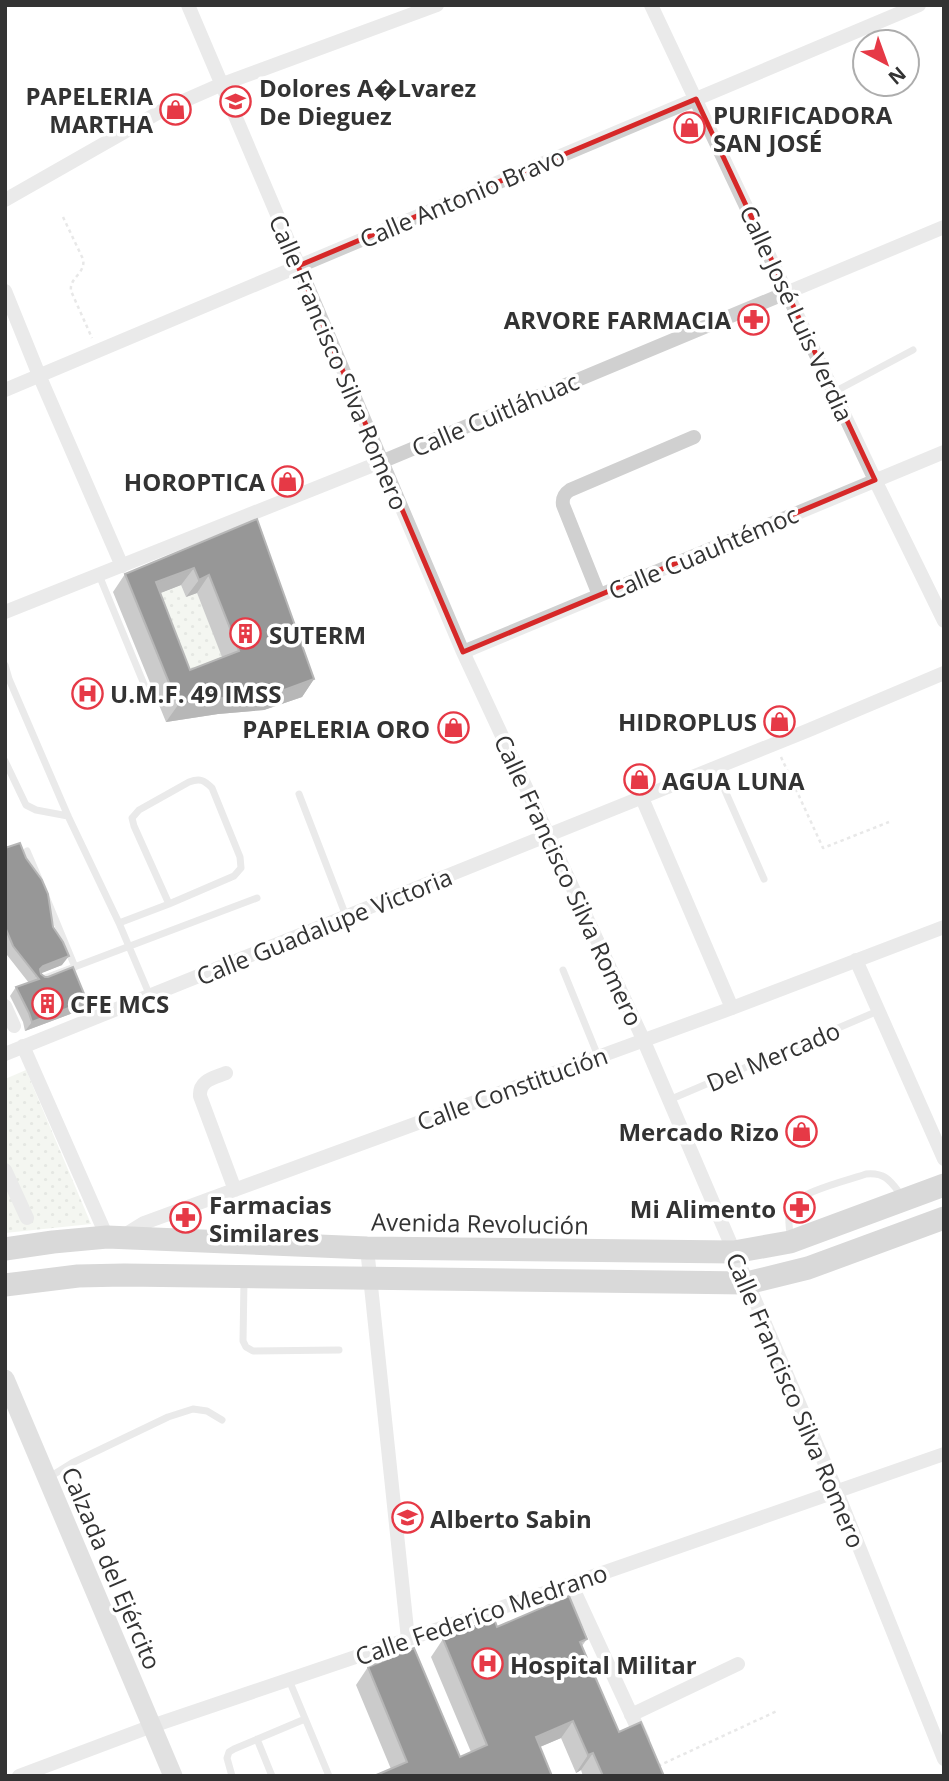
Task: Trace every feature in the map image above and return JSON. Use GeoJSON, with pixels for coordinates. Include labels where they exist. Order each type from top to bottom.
{"type":"FeatureCollection","features":[{"type":"Feature","properties":{"kind":"main road","name":"Avenida Revolución"},"geometry":{"type":"LineString","coordinates":[[5,1249],[114,1237],[367,1248],[734,1252],[790,1242],[944,1185]]}},
{"type":"Feature","properties":{"kind":"main road"},"geometry":{"type":"LineString","coordinates":[[5,1285],[78,1276],[124,1275],[747,1283],[808,1268],[944,1218]]}},
{"type":"Feature","properties":{"kind":"main road","name":"Calzada del Ejército"},"geometry":{"type":"LineString","coordinates":[[5,1379],[173,1776]]}},
{"type":"Feature","properties":{"kind":"street","name":"Calle Francisco Silva Romero"},"geometry":{"type":"LineString","coordinates":[[188,5],[463,652],[669,1100],[836,1492],[944,1759]]}},
{"type":"Feature","properties":{"kind":"street"},"geometry":{"type":"LineString","coordinates":[[5,200],[163,110],[220,85],[437,5]]}},
{"type":"Feature","properties":{"kind":"street","name":"Calle José Luis Verdia"},"geometry":{"type":"LineString","coordinates":[[651,5],[944,621]]}},
{"type":"Feature","properties":{"kind":"street","name":"Calle Antonio Bravo"},"geometry":{"type":"LineString","coordinates":[[5,390],[919,5]]}},
{"type":"Feature","properties":{"kind":"street","name":"Calle Cuitláhuac"},"geometry":{"type":"LineString","coordinates":[[5,612],[381,462],[944,227]]}},
{"type":"Feature","properties":{"kind":"street"},"geometry":{"type":"LineString","coordinates":[[5,291],[122,566]]}},
{"type":"Feature","properties":{"kind":"street"},"geometry":{"type":"LineString","coordinates":[[599,595],[564,505],[565,494],[570,489],[694,436]]}},
{"type":"Feature","properties":{"kind":"street","name":"Calle Cuauhtémoc"},"geometry":{"type":"LineString","coordinates":[[463,652],[944,452]]}},
{"type":"Feature","properties":{"kind":"street","name":"Calle Guadalupe Victoria"},"geometry":{"type":"LineString","coordinates":[[5,1054],[944,674]]}},
{"type":"Feature","properties":{"kind":"street"},"geometry":{"type":"LineString","coordinates":[[642,797],[732,1008]]}},
{"type":"Feature","properties":{"kind":"street","name":"Calle Constitución"},"geometry":{"type":"LineString","coordinates":[[114,1237],[144,1223],[732,1008],[944,927]]}},
{"type":"Feature","properties":{"kind":"street"},"geometry":{"type":"LineString","coordinates":[[856,960],[944,1159]]}},
{"type":"Feature","properties":{"kind":"street"},"geometry":{"type":"LineString","coordinates":[[5,1006],[14,1026]]}},
{"type":"Feature","properties":{"kind":"street"},"geometry":{"type":"LineString","coordinates":[[23,1046],[114,1237]]}},
{"type":"Feature","properties":{"kind":"street"},"geometry":{"type":"LineString","coordinates":[[226,1073],[203,1084],[200,1096],[235,1190]]}},
{"type":"Feature","properties":{"kind":"street"},"geometry":{"type":"LineString","coordinates":[[5,1170],[27,1218]]}},
{"type":"Feature","properties":{"kind":"street"},"geometry":{"type":"LineString","coordinates":[[367,1248],[408,1639]]}},
{"type":"Feature","properties":{"kind":"street","name":"Calle Federico Medrano"},"geometry":{"type":"LineString","coordinates":[[19,1776],[152,1726],[944,1454]]}},
{"type":"Feature","properties":{"kind":"street"},"geometry":{"type":"LineString","coordinates":[[571,1584],[655,1767]]}},
{"type":"Feature","properties":{"kind":"street"},"geometry":{"type":"LineString","coordinates":[[631,1715],[738,1664]]}},
{"type":"Feature","properties":{"kind":"lane"},"geometry":{"type":"LineString","coordinates":[[834,392],[913,350]]}},
{"type":"Feature","properties":{"kind":"lane"},"geometry":{"type":"LineString","coordinates":[[98,574],[148,694]]}},
{"type":"Feature","properties":{"kind":"lane"},"geometry":{"type":"LineString","coordinates":[[5,665],[7,680],[150,996]]}},
{"type":"Feature","properties":{"kind":"lane"},"geometry":{"type":"LineString","coordinates":[[5,761],[26,805],[36,810],[68,816]]}},
{"type":"Feature","properties":{"kind":"lane"},"geometry":{"type":"LineString","coordinates":[[715,768],[764,879]]}},
{"type":"Feature","properties":{"kind":"lane"},"geometry":{"type":"LineString","coordinates":[[119,923],[169,904],[234,876],[241,868],[240,857],[212,788],[206,781],[198,779],[189,782],[139,810],[132,818],[169,904]]}},
{"type":"Feature","properties":{"kind":"lane"},"geometry":{"type":"LineString","coordinates":[[299,794],[346,917]]}},
{"type":"Feature","properties":{"kind":"lane"},"geometry":{"type":"LineString","coordinates":[[27,850],[75,967]]}},
{"type":"Feature","properties":{"kind":"lane"},"geometry":{"type":"LineString","coordinates":[[40,980],[257,898]]}},
{"type":"Feature","properties":{"kind":"lane"},"geometry":{"type":"LineString","coordinates":[[563,970],[598,1056]]}},
{"type":"Feature","properties":{"kind":"lane","name":"Del Mercado"},"geometry":{"type":"LineString","coordinates":[[669,1100],[878,1011]]}},
{"type":"Feature","properties":{"kind":"lane"},"geometry":{"type":"LineString","coordinates":[[790,1242],[789,1210],[795,1201],[806,1195],[866,1174],[877,1173],[885,1177],[905,1199]]}},
{"type":"Feature","properties":{"kind":"lane"},"geometry":{"type":"LineString","coordinates":[[245,1277],[243,1341],[246,1347],[253,1351],[339,1350]]}},
{"type":"Feature","properties":{"kind":"lane"},"geometry":{"type":"LineString","coordinates":[[47,1478],[72,1463],[169,1417],[193,1409],[207,1411],[222,1420]]}},
{"type":"Feature","properties":{"kind":"lane"},"geometry":{"type":"LineString","coordinates":[[289,1680],[329,1776]]}},
{"type":"Feature","properties":{"kind":"lane"},"geometry":{"type":"LineString","coordinates":[[232,1776],[227,1758],[229,1752],[305,1719]]}},
{"type":"Feature","properties":{"kind":"lane"},"geometry":{"type":"LineString","coordinates":[[257,1740],[272,1776]]}},
{"type":"Feature","properties":{"kind":"path"},"geometry":{"type":"LineString","coordinates":[[63,217],[84,265],[82,271],[72,280],[71,291],[97,351]]}},
{"type":"Feature","properties":{"kind":"path"},"geometry":{"type":"LineString","coordinates":[[775,744],[823,848],[890,822]]}},
{"type":"Feature","properties":{"kind":"path"},"geometry":{"type":"LineString","coordinates":[[655,1767],[777,1711]]}},
{"type":"Feature","properties":{"kind":"highlighted area"},"geometry":{"type":"Polygon","coordinates":[[[696,99],[875,480],[463,652],[298,266],[696,99]]]}},
{"type":"Feature","properties":{"kind":"shaded area"},"geometry":{"type":"Polygon","coordinates":[[[181,585],[186,597],[197,593],[227,668],[178,688],[143,600],[181,585]]]}},
{"type":"Feature","properties":{"kind":"shaded area"},"geometry":{"type":"Polygon","coordinates":[[[26,1070],[91,1224],[5,1233],[5,1079],[26,1070]]]}},
{"type":"Feature","properties":{"kind":"building","name":"SUTERM"},"geometry":{"type":"Polygon","coordinates":[[[257,519],[314,679],[276,693],[178,705],[125,574],[257,519]],[[194,568],[156,582],[190,670],[239,651],[209,575],[199,580],[194,568]]]}},
{"type":"Feature","properties":{"kind":"building"},"geometry":{"type":"Polygon","coordinates":[[[20,843],[26,858],[42,880],[48,894],[53,927],[69,956],[43,966],[40,969],[41,974],[48,977],[73,967],[87,1001],[32,1022],[16,987],[39,979],[13,946],[5,927],[5,848],[20,843]]]}},
{"type":"Feature","properties":{"kind":"building"},"geometry":{"type":"Polygon","coordinates":[[[569,1596],[587,1639],[580,1642],[619,1732],[641,1722],[664,1776],[603,1776],[593,1753],[588,1755],[573,1721],[536,1737],[552,1776],[374,1776],[407,1762],[368,1667],[414,1648],[460,1757],[487,1745],[443,1639],[494,1618],[497,1627],[569,1596]]]}},
{"type":"Feature","properties":{"kind":"place","name":"Dolores A�Lvarez De Dieguez"},"geometry":{"type":"Point","coordinates":[236,101]}},
{"type":"Feature","properties":{"kind":"place","name":"PAPELERIA MARTHA"},"geometry":{"type":"Point","coordinates":[176,109]}},
{"type":"Feature","properties":{"kind":"place","name":"PURIFICADORA SAN JOSÉ"},"geometry":{"type":"Point","coordinates":[690,128]}},
{"type":"Feature","properties":{"kind":"place","name":"ARVORE FARMACIA"},"geometry":{"type":"Point","coordinates":[754,319]}},
{"type":"Feature","properties":{"kind":"place","name":"HOROPTICA"},"geometry":{"type":"Point","coordinates":[288,481]}},
{"type":"Feature","properties":{"kind":"place","name":"SUTERM"},"geometry":{"type":"Point","coordinates":[246,634]}},
{"type":"Feature","properties":{"kind":"place","name":"U.M.F. 49 IMSS"},"geometry":{"type":"Point","coordinates":[87,693]}},
{"type":"Feature","properties":{"kind":"place","name":"HIDROPLUS"},"geometry":{"type":"Point","coordinates":[780,721]}},
{"type":"Feature","properties":{"kind":"place","name":"PAPELERIA ORO"},"geometry":{"type":"Point","coordinates":[453,728]}},
{"type":"Feature","properties":{"kind":"place","name":"AGUA LUNA"},"geometry":{"type":"Point","coordinates":[639,780]}},
{"type":"Feature","properties":{"kind":"place","name":"CFE MCS"},"geometry":{"type":"Point","coordinates":[47,1003]}},
{"type":"Feature","properties":{"kind":"place","name":"Mercado Rizo"},"geometry":{"type":"Point","coordinates":[802,1131]}},
{"type":"Feature","properties":{"kind":"place","name":"Mi Alimento"},"geometry":{"type":"Point","coordinates":[799,1208]}},
{"type":"Feature","properties":{"kind":"place","name":"Farmacias Similares"},"geometry":{"type":"Point","coordinates":[186,1218]}},
{"type":"Feature","properties":{"kind":"place","name":"Alberto Sabin"},"geometry":{"type":"Point","coordinates":[407,1518]}},
{"type":"Feature","properties":{"kind":"place","name":"Hospital Militar"},"geometry":{"type":"Point","coordinates":[487,1664]}}]}
